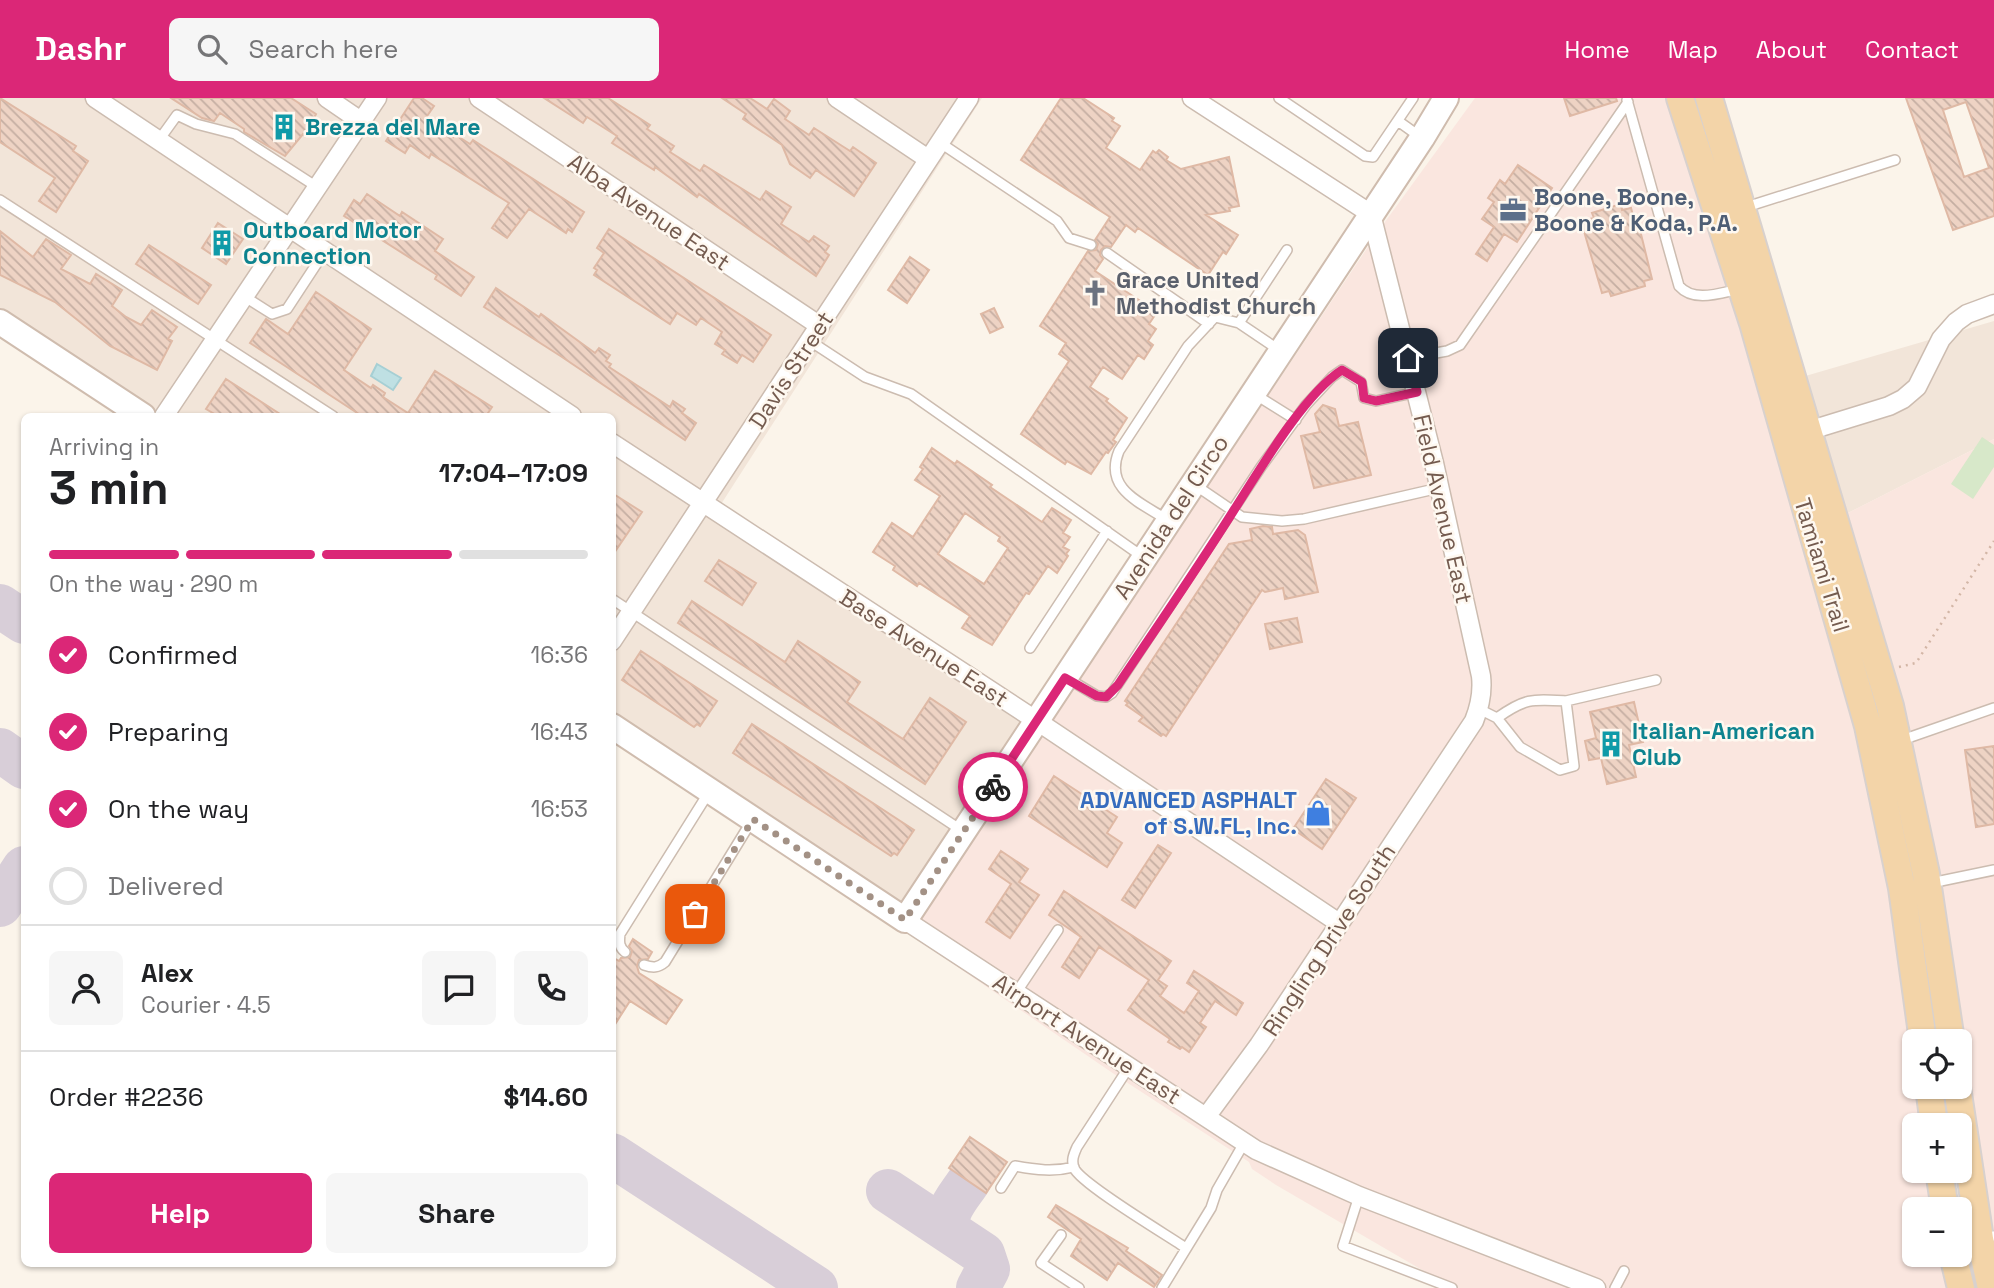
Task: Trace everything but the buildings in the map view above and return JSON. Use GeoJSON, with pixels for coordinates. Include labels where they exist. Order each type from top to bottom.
{"type":"FeatureCollection","features":[{"type":"Feature","properties":{"kind":"main road","name":"Tamiami Trail"},"geometry":{"type":"LineString","coordinates":[[1680,98],[1730,213],[1797,434],[1873,748],[1902,888],[1921,1029]]}},
{"type":"Feature","properties":{"kind":"main road","name":"Tamiami Trail"},"geometry":{"type":"LineString","coordinates":[[1709,98],[1730,213]]}},
{"type":"Feature","properties":{"kind":"main road","name":"Tamiami Trail"},"geometry":{"type":"LineString","coordinates":[[1797,434],[1879,662],[1899,741],[1928,884],[1949,1029]]}},
{"type":"Feature","properties":{"kind":"main road"},"geometry":{"type":"LineString","coordinates":[[1959,1099],[1978,1240],[1990,1288]]}},
{"type":"Feature","properties":{"kind":"main road"},"geometry":{"type":"LineString","coordinates":[[1956,1267],[1961,1288]]}},
{"type":"Feature","properties":{"kind":"street"},"geometry":{"type":"LineString","coordinates":[[95,98],[568,413]]}},
{"type":"Feature","properties":{"kind":"street"},"geometry":{"type":"LineString","coordinates":[[327,98],[362,121]]}},
{"type":"Feature","properties":{"kind":"street"},"geometry":{"type":"LineString","coordinates":[[166,413],[377,98]]}},
{"type":"Feature","properties":{"kind":"street","name":"Alba Avenue East"},"geometry":{"type":"LineString","coordinates":[[479,98],[815,333]]}},
{"type":"Feature","properties":{"kind":"street"},"geometry":{"type":"LineString","coordinates":[[837,98],[928,159]]}},
{"type":"Feature","properties":{"kind":"street","name":"Davis Street"},"geometry":{"type":"LineString","coordinates":[[616,635],[969,98]]}},
{"type":"Feature","properties":{"kind":"street"},"geometry":{"type":"LineString","coordinates":[[1192,98],[1371,214]]}},
{"type":"Feature","properties":{"kind":"street","name":"Avenida del Circo"},"geometry":{"type":"LineString","coordinates":[[905,920],[1445,103]]}},
{"type":"Feature","properties":{"kind":"street","name":"Field Avenue East"},"geometry":{"type":"LineString","coordinates":[[1371,214],[1417,392],[1481,677],[1479,709],[1448,760]]}},
{"type":"Feature","properties":{"kind":"street"},"geometry":{"type":"LineString","coordinates":[[1797,434],[1889,406],[1903,399],[1917,387],[1947,331],[1967,314],[1994,304]]}},
{"type":"Feature","properties":{"kind":"street"},"geometry":{"type":"LineString","coordinates":[[0,322],[138,413]]}},
{"type":"Feature","properties":{"kind":"street","name":"Base Avenue East"},"geometry":{"type":"LineString","coordinates":[[616,446],[1037,721],[1339,923]]}},
{"type":"Feature","properties":{"kind":"street","name":"Airport Avenue East"},"geometry":{"type":"LineString","coordinates":[[616,729],[1244,1143],[1280,1163],[1359,1196],[1596,1288]]}},
{"type":"Feature","properties":{"kind":"street","name":"Ringling Drive South"},"geometry":{"type":"LineString","coordinates":[[1206,1117],[1259,1045],[1448,760]]}},
{"type":"Feature","properties":{"kind":"lane"},"geometry":{"type":"LineString","coordinates":[[1279,98],[1365,156],[1373,157],[1413,98]]}},
{"type":"Feature","properties":{"kind":"lane"},"geometry":{"type":"LineString","coordinates":[[1627,100],[1679,286],[1686,294],[1699,296],[1754,286]]}},
{"type":"Feature","properties":{"kind":"lane"},"geometry":{"type":"LineString","coordinates":[[1408,358],[1447,351],[1460,345],[1627,100]]}},
{"type":"Feature","properties":{"kind":"lane"},"geometry":{"type":"LineString","coordinates":[[159,141],[177,115],[196,124],[235,134],[317,187]]}},
{"type":"Feature","properties":{"kind":"lane"},"geometry":{"type":"LineString","coordinates":[[1398,121],[1422,138]]}},
{"type":"Feature","properties":{"kind":"lane"},"geometry":{"type":"LineString","coordinates":[[939,142],[1057,220],[1069,238],[1091,245]]}},
{"type":"Feature","properties":{"kind":"lane"},"geometry":{"type":"LineString","coordinates":[[1730,213],[1895,160]]}},
{"type":"Feature","properties":{"kind":"lane"},"geometry":{"type":"LineString","coordinates":[[0,200],[328,413]]}},
{"type":"Feature","properties":{"kind":"lane"},"geometry":{"type":"LineString","coordinates":[[245,297],[272,314],[287,309],[325,250]]}},
{"type":"Feature","properties":{"kind":"lane"},"geometry":{"type":"LineString","coordinates":[[1239,323],[1287,250]]}},
{"type":"Feature","properties":{"kind":"lane"},"geometry":{"type":"LineString","coordinates":[[1107,253],[1209,324]]}},
{"type":"Feature","properties":{"kind":"lane"},"geometry":{"type":"LineString","coordinates":[[1169,521],[1122,489],[1115,478],[1114,463],[1119,451],[1188,346],[1215,317],[1239,323],[1281,351]]}},
{"type":"Feature","properties":{"kind":"lane"},"geometry":{"type":"LineString","coordinates":[[815,333],[865,377],[911,394],[1144,558]]}},
{"type":"Feature","properties":{"kind":"lane"},"geometry":{"type":"LineString","coordinates":[[1065,678],[1097,696],[1106,697],[1112,693],[1234,512],[1261,467],[1332,377],[1342,370],[1362,382],[1364,398],[1376,401],[1417,392]]}},
{"type":"Feature","properties":{"kind":"lane"},"geometry":{"type":"LineString","coordinates":[[1253,393],[1296,420]]}},
{"type":"Feature","properties":{"kind":"lane"},"geometry":{"type":"LineString","coordinates":[[1193,484],[1242,517],[1282,522],[1439,488]]}},
{"type":"Feature","properties":{"kind":"lane"},"geometry":{"type":"LineString","coordinates":[[1030,648],[1107,531]]}},
{"type":"Feature","properties":{"kind":"lane"},"geometry":{"type":"LineString","coordinates":[[616,602],[964,831]]}},
{"type":"Feature","properties":{"kind":"lane"},"geometry":{"type":"LineString","coordinates":[[1497,718],[1518,702],[1566,701],[1656,680]]}},
{"type":"Feature","properties":{"kind":"lane"},"geometry":{"type":"LineString","coordinates":[[1479,709],[1497,718],[1520,747],[1560,770],[1574,766],[1566,701]]}},
{"type":"Feature","properties":{"kind":"lane"},"geometry":{"type":"LineString","coordinates":[[1873,748],[1994,708]]}},
{"type":"Feature","properties":{"kind":"lane"},"geometry":{"type":"LineString","coordinates":[[625,952],[621,949],[620,934],[710,791]]}},
{"type":"Feature","properties":{"kind":"lane"},"geometry":{"type":"LineString","coordinates":[[644,965],[660,967],[666,962],[753,819]]}},
{"type":"Feature","properties":{"kind":"lane"},"geometry":{"type":"LineString","coordinates":[[1902,888],[1994,870]]}},
{"type":"Feature","properties":{"kind":"lane"},"geometry":{"type":"LineString","coordinates":[[1016,993],[1058,930]]}},
{"type":"Feature","properties":{"kind":"lane"},"geometry":{"type":"LineString","coordinates":[[1129,1067],[1077,1147],[1073,1159],[1074,1167],[1087,1182],[1186,1248]]}},
{"type":"Feature","properties":{"kind":"lane"},"geometry":{"type":"LineString","coordinates":[[1162,1288],[1211,1208],[1217,1191],[1244,1143]]}},
{"type":"Feature","properties":{"kind":"lane"},"geometry":{"type":"LineString","coordinates":[[1001,1188],[1016,1166],[1037,1170],[1074,1167]]}},
{"type":"Feature","properties":{"kind":"lane"},"geometry":{"type":"LineString","coordinates":[[1359,1196],[1343,1246],[1452,1288]]}},
{"type":"Feature","properties":{"kind":"lane"},"geometry":{"type":"LineString","coordinates":[[1061,1234],[1041,1263],[1079,1288]]}},
{"type":"Feature","properties":{"kind":"lane"},"geometry":{"type":"LineString","coordinates":[[1615,1288],[1624,1271]]}},
{"type":"Feature","properties":{"kind":"path"},"geometry":{"type":"LineString","coordinates":[[1916,663],[1994,541]]}},
{"type":"Feature","properties":{"kind":"shaded area"},"geometry":{"type":"Polygon","coordinates":[[[0,98],[982,98],[716,512],[1030,716],[903,907],[616,717],[616,413],[156,413],[0,310],[0,98]]]}},
{"type":"Feature","properties":{"kind":"shaded area"},"geometry":{"type":"Polygon","coordinates":[[[1475,98],[1671,98],[1745,327],[1873,785],[1912,1029],[1902,1029],[1902,1099],[1922,1099],[1923,1113],[1902,1113],[1902,1183],[1933,1183],[1935,1197],[1902,1197],[1902,1267],[1947,1267],[1951,1288],[1453,1288],[1276,1185],[1252,1169],[1249,1162],[1117,1076],[908,933],[1382,226],[1475,98]]]}},
{"type":"Feature","properties":{"kind":"shaded area"},"geometry":{"type":"Polygon","coordinates":[[[1994,321],[1994,439],[1844,515],[1802,377],[1994,321]]]}},
{"type":"Feature","properties":{"kind":"shaded area"},"geometry":{"type":"Polygon","coordinates":[[[1994,439],[1994,1261],[1968,1099],[1972,1099],[1972,1029],[1956,1029],[1844,515],[1994,439]]]}},
{"type":"Feature","properties":{"kind":"green space"},"geometry":{"type":"Polygon","coordinates":[[[1982,437],[1994,445],[1994,467],[1973,499],[1951,484],[1982,437]]]}},
{"type":"Feature","properties":{"kind":"water"},"geometry":{"type":"Polygon","coordinates":[[[377,364],[401,378],[393,390],[371,376],[377,364]]]}},
{"type":"Feature","properties":{"kind":"taxiway"},"geometry":{"type":"LineString","coordinates":[[0,606],[21,620]]}},
{"type":"Feature","properties":{"kind":"taxiway"},"geometry":{"type":"LineString","coordinates":[[0,750],[21,765]]}},
{"type":"Feature","properties":{"kind":"taxiway"},"geometry":{"type":"LineString","coordinates":[[0,905],[21,873]]}},
{"type":"Feature","properties":{"kind":"taxiway"},"geometry":{"type":"LineString","coordinates":[[616,1158],[816,1288]]}},
{"type":"Feature","properties":{"kind":"taxiway"},"geometry":{"type":"LineString","coordinates":[[954,1234],[948,1221],[949,1214],[969,1181]]}},
{"type":"Feature","properties":{"kind":"taxiway"},"geometry":{"type":"LineString","coordinates":[[888,1191],[983,1254],[988,1269],[978,1288]]}},
{"type":"Feature","properties":{"kind":"way so far"},"geometry":{"type":"LineString","coordinates":[[695,914],[753,819],[905,920],[993,787]]}},
{"type":"Feature","properties":{"kind":"place","name":"Brezza del Mare"},"geometry":{"type":"Point","coordinates":[284,127]}},
{"type":"Feature","properties":{"kind":"place","name":"Boone, Boone, Boone & Koda, P.A."},"geometry":{"type":"Point","coordinates":[1513,210]}},
{"type":"Feature","properties":{"kind":"place","name":"Outboard Motor Connection"},"geometry":{"type":"Point","coordinates":[222,243]}},
{"type":"Feature","properties":{"kind":"place","name":"Grace United Methodist Church"},"geometry":{"type":"Point","coordinates":[1095,293]}},
{"type":"Feature","properties":{"kind":"place","name":"Italian-American Club"},"geometry":{"type":"Point","coordinates":[1611,744]}},
{"type":"Feature","properties":{"kind":"place","name":"ADVANCED ASPHALT of S.W.FL, Inc."},"geometry":{"type":"Point","coordinates":[1318,813]}},
{"type":"Feature","properties":{"kind":"route"},"geometry":{"type":"LineString","coordinates":[[993,787],[1065,678],[1097,696],[1106,697],[1112,693],[1234,512],[1261,467],[1307,405],[1332,377],[1342,370],[1362,382],[1364,398],[1376,401],[1417,392],[1408,358]]}}]}
